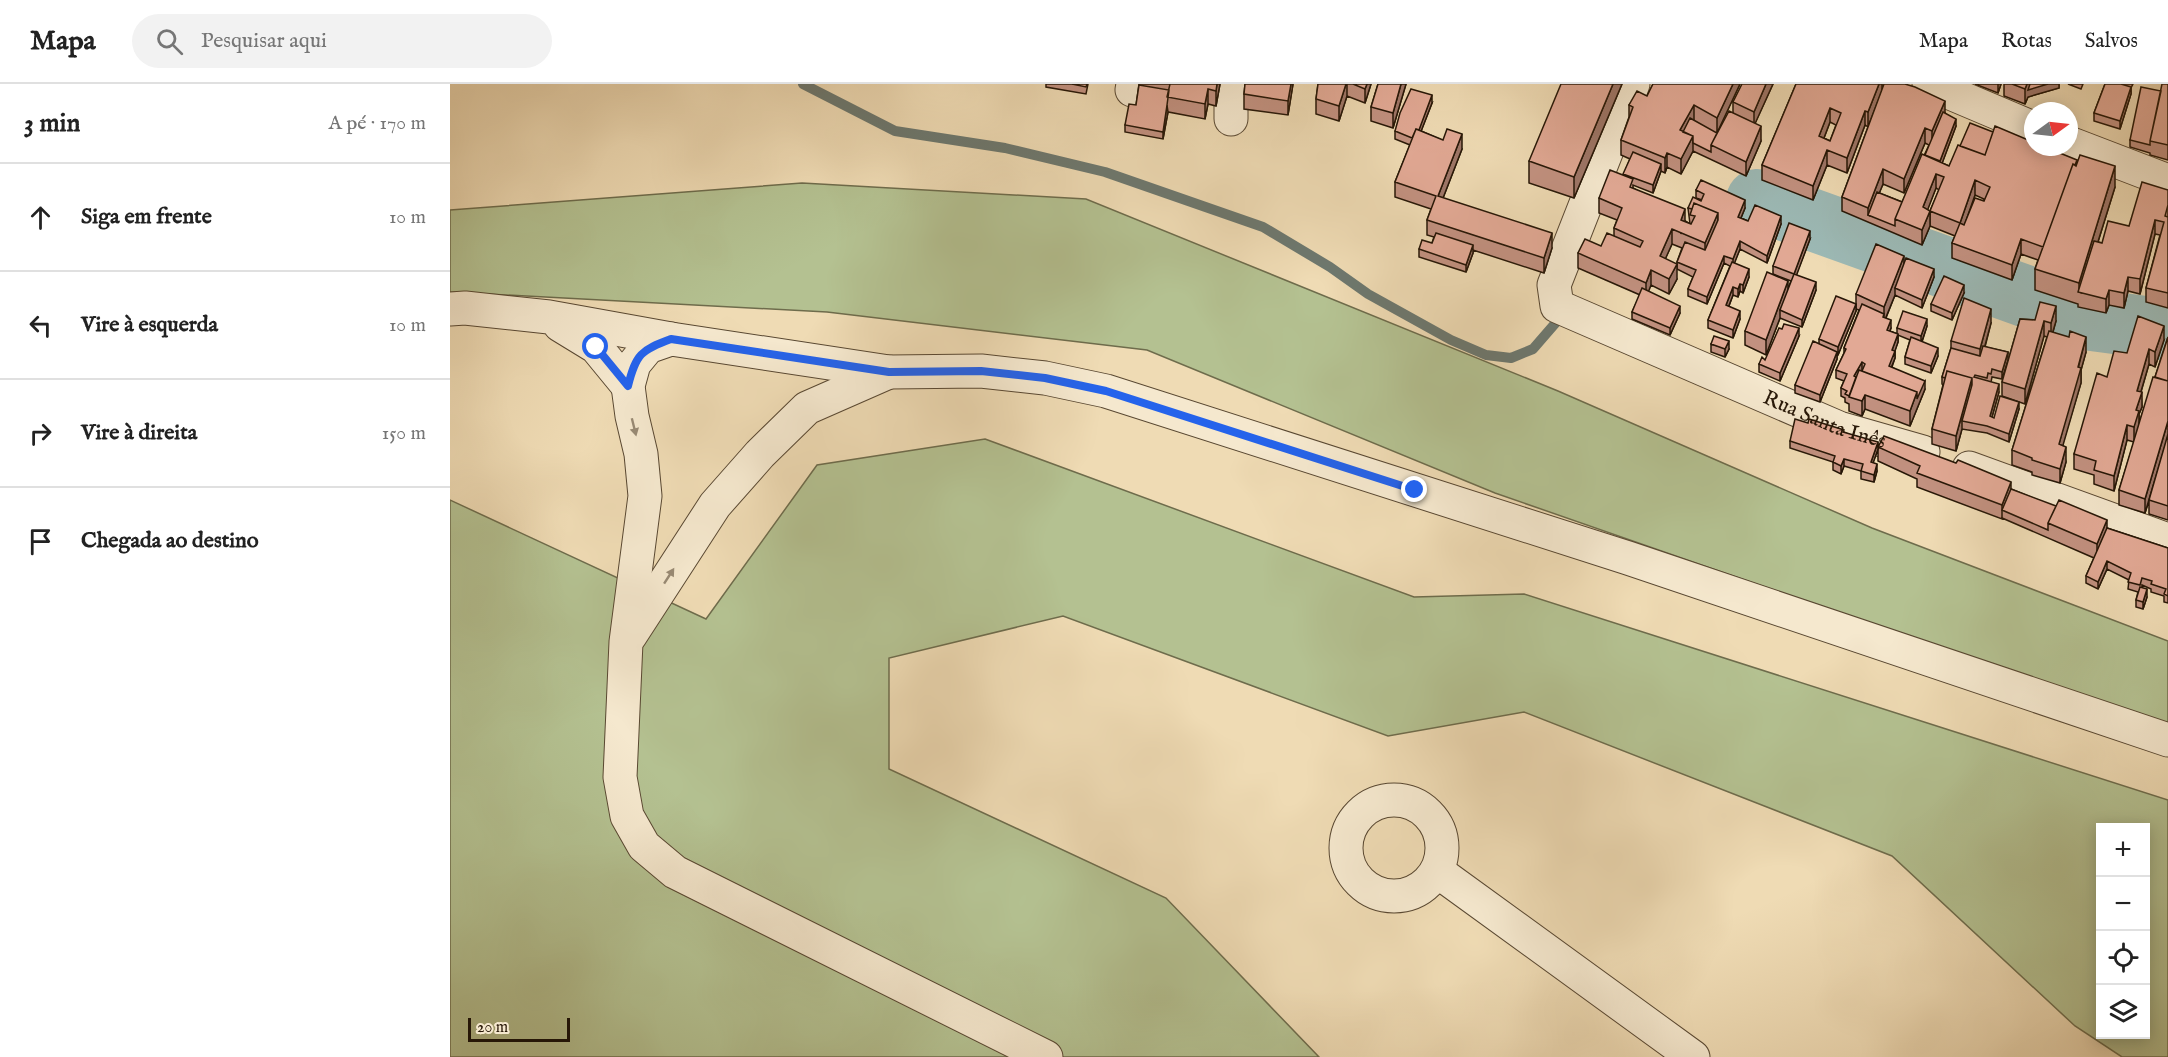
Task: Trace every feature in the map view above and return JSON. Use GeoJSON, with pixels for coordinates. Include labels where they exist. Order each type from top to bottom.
{"type":"FeatureCollection","features":[{"type":"Feature","properties":{"kind":"street"},"geometry":{"type":"LineString","coordinates":[[1231,84],[1231,119]]}},
{"type":"Feature","properties":{"kind":"street","name":"Rua Santa Inês"},"geometry":{"type":"LineString","coordinates":[[1633,84],[1554,285],[1557,306],[1839,428],[1951,462],[2168,540]]}},
{"type":"Feature","properties":{"kind":"street"},"geometry":{"type":"LineString","coordinates":[[1929,84],[2024,124]]}},
{"type":"Feature","properties":{"kind":"street"},"geometry":{"type":"LineString","coordinates":[[2078,146],[2168,181]]}},
{"type":"Feature","properties":{"kind":"street"},"geometry":{"type":"LineString","coordinates":[[450,309],[465,308],[549,317],[671,339],[889,372],[981,371],[1045,378],[1106,391],[1628,558],[2168,740]]}},
{"type":"Feature","properties":{"kind":"street"},"geometry":{"type":"LineString","coordinates":[[549,317],[596,347],[628,386]]}},
{"type":"Feature","properties":{"kind":"street"},"geometry":{"type":"LineString","coordinates":[[671,339],[648,347],[634,363],[628,386],[641,454],[645,496],[626,642],[620,777],[627,816],[644,846],[675,872],[1046,1057]]}},
{"type":"Feature","properties":{"kind":"street"},"geometry":{"type":"LineString","coordinates":[[783,356],[797,380],[807,408]]}},
{"type":"Feature","properties":{"kind":"street"},"geometry":{"type":"LineString","coordinates":[[626,642],[715,505],[760,454],[807,408],[889,372]]}},
{"type":"Feature","properties":{"kind":"street"},"geometry":{"type":"LineString","coordinates":[[1437,871],[1693,1057]]}},
{"type":"Feature","properties":{"kind":"green space"},"geometry":{"type":"Polygon","coordinates":[[[802,183],[1086,199],[1558,391],[1872,528],[2168,641],[2168,732],[1972,659],[1495,493],[1147,350],[827,312],[450,292],[450,210],[802,183]]]}},
{"type":"Feature","properties":{"kind":"green space"},"geometry":{"type":"Polygon","coordinates":[[[985,439],[1414,597],[1524,594],[2168,800],[2168,1057],[2122,1057],[2075,1026],[1892,856],[1524,712],[1388,736],[1063,616],[889,658],[889,769],[1166,898],[1319,1057],[450,1057],[450,500],[706,619],[817,465],[985,439]]]}},
{"type":"Feature","properties":{"kind":"building"},"geometry":{"type":"Polygon","coordinates":[[[1170,84],[1217,84],[1216,91],[1208,89],[1205,104],[1167,97],[1170,84]]]}},
{"type":"Feature","properties":{"kind":"building"},"geometry":{"type":"Polygon","coordinates":[[[1245,84],[1291,84],[1288,101],[1244,94],[1245,84]]]}},
{"type":"Feature","properties":{"kind":"building"},"geometry":{"type":"Polygon","coordinates":[[[1318,84],[1346,84],[1339,106],[1316,99],[1318,84]]]}},
{"type":"Feature","properties":{"kind":"building"},"geometry":{"type":"Polygon","coordinates":[[[1353,84],[1367,84],[1365,89],[1353,84]]]}},
{"type":"Feature","properties":{"kind":"building"},"geometry":{"type":"Polygon","coordinates":[[[1378,84],[1401,84],[1393,113],[1371,107],[1378,84]]]}},
{"type":"Feature","properties":{"kind":"building"},"geometry":{"type":"Polygon","coordinates":[[[1561,84],[1613,84],[1574,177],[1529,161],[1561,84]]]}},
{"type":"Feature","properties":{"kind":"building"},"geometry":{"type":"Polygon","coordinates":[[[1653,84],[1733,84],[1717,118],[1694,105],[1680,130],[1693,136],[1681,159],[1667,153],[1665,158],[1621,140],[1633,107],[1629,105],[1637,91],[1647,96],[1653,84]]]}},
{"type":"Feature","properties":{"kind":"building"},"geometry":{"type":"Polygon","coordinates":[[[1742,84],[1766,84],[1754,112],[1733,102],[1742,84]]]}},
{"type":"Feature","properties":{"kind":"building"},"geometry":{"type":"Polygon","coordinates":[[[1796,84],[1879,84],[1868,112],[1865,111],[1847,158],[1827,150],[1813,186],[1762,165],[1796,84]],[[1830,108],[1819,136],[1830,141],[1841,113],[1830,108]]]}},
{"type":"Feature","properties":{"kind":"building"},"geometry":{"type":"Polygon","coordinates":[[[1884,84],[1905,84],[1945,101],[1932,131],[1925,128],[1904,179],[1883,169],[1868,208],[1842,197],[1884,84]]]}},
{"type":"Feature","properties":{"kind":"building"},"geometry":{"type":"Polygon","coordinates":[[[2012,84],[2027,84],[2025,89],[2012,84]]]}},
{"type":"Feature","properties":{"kind":"building"},"geometry":{"type":"Polygon","coordinates":[[[2030,84],[2048,84],[2028,90],[2030,84]]]}},
{"type":"Feature","properties":{"kind":"building"},"geometry":{"type":"Polygon","coordinates":[[[2105,84],[2121,84],[2131,87],[2120,121],[2094,113],[2105,84]]]}},
{"type":"Feature","properties":{"kind":"building"},"geometry":{"type":"Polygon","coordinates":[[[2162,84],[2168,84],[2168,145],[2150,141],[2162,84]]]}},
{"type":"Feature","properties":{"kind":"building"},"geometry":{"type":"Polygon","coordinates":[[[1139,85],[1169,90],[1163,132],[1125,125],[1129,104],[1136,105],[1139,85]]]}},
{"type":"Feature","properties":{"kind":"building"},"geometry":{"type":"Polygon","coordinates":[[[2141,87],[2161,91],[2150,145],[2130,140],[2141,87]]]}},
{"type":"Feature","properties":{"kind":"building"},"geometry":{"type":"Polygon","coordinates":[[[1411,89],[1432,95],[1419,130],[1416,129],[1412,138],[1395,131],[1411,89]]]}},
{"type":"Feature","properties":{"kind":"building"},"geometry":{"type":"Polygon","coordinates":[[[1729,111],[1761,126],[1746,162],[1711,145],[1729,111]]]}},
{"type":"Feature","properties":{"kind":"building"},"geometry":{"type":"Polygon","coordinates":[[[1943,112],[1956,119],[1940,161],[1925,155],[1943,112]]]}},
{"type":"Feature","properties":{"kind":"building"},"geometry":{"type":"Polygon","coordinates":[[[1690,118],[1717,133],[1711,145],[1711,152],[1693,143],[1693,136],[1683,132],[1690,118]]]}},
{"type":"Feature","properties":{"kind":"building"},"geometry":{"type":"Polygon","coordinates":[[[1970,123],[1993,132],[1985,155],[1960,146],[1970,123]]]}},
{"type":"Feature","properties":{"kind":"building"},"geometry":{"type":"Polygon","coordinates":[[[1995,126],[2024,138],[2024,156],[2067,156],[2077,160],[2075,165],[2073,164],[2043,247],[2021,239],[2012,265],[1952,243],[1960,223],[1930,211],[1922,230],[1895,219],[1922,154],[1949,166],[1958,145],[1985,155],[1995,126]],[[1936,174],[1923,207],[1930,211],[1944,177],[1936,174]],[[1975,180],[1960,223],[1964,225],[1975,198],[1984,201],[1990,187],[1975,180]]]}},
{"type":"Feature","properties":{"kind":"building"},"geometry":{"type":"Polygon","coordinates":[[[1416,129],[1443,140],[1447,129],[1462,134],[1438,196],[1552,233],[1544,258],[1427,220],[1436,196],[1395,182],[1416,129]]]}},
{"type":"Feature","properties":{"kind":"building"},"geometry":{"type":"Polygon","coordinates":[[[1633,152],[1661,164],[1653,185],[1623,174],[1633,152]]]}},
{"type":"Feature","properties":{"kind":"building"},"geometry":{"type":"Polygon","coordinates":[[[2080,155],[2115,166],[2079,283],[2035,269],[2073,164],[2076,166],[2080,155]]]}},
{"type":"Feature","properties":{"kind":"building"},"geometry":{"type":"Polygon","coordinates":[[[1610,170],[1633,179],[1630,187],[1685,209],[1681,220],[1691,224],[1695,216],[1690,215],[1694,203],[1718,213],[1705,243],[1672,229],[1660,256],[1677,264],[1669,279],[1651,270],[1646,283],[1578,253],[1585,239],[1601,246],[1607,233],[1640,247],[1643,241],[1614,228],[1622,208],[1599,198],[1610,170]]]}},
{"type":"Feature","properties":{"kind":"building"},"geometry":{"type":"Polygon","coordinates":[[[1701,180],[1745,200],[1738,217],[1748,221],[1755,205],[1781,216],[1767,256],[1740,241],[1733,259],[1724,256],[1707,297],[1688,289],[1696,270],[1677,262],[1685,242],[1705,250],[1718,220],[1718,213],[1694,203],[1692,209],[1688,208],[1693,197],[1701,201],[1704,194],[1696,190],[1701,180]]]}},
{"type":"Feature","properties":{"kind":"building"},"geometry":{"type":"Polygon","coordinates":[[[2142,182],[2168,190],[2165,216],[2168,217],[2168,293],[2146,288],[2164,222],[2155,220],[2140,279],[2128,277],[2124,293],[2109,290],[2106,299],[2078,292],[2094,241],[2102,243],[2108,221],[2129,226],[2142,182]]]}},
{"type":"Feature","properties":{"kind":"building"},"geometry":{"type":"Polygon","coordinates":[[[1877,192],[1902,202],[1895,219],[1895,226],[1868,215],[1877,192]]]}},
{"type":"Feature","properties":{"kind":"building"},"geometry":{"type":"Polygon","coordinates":[[[1789,223],[1810,231],[1794,274],[1773,266],[1789,223]]]}},
{"type":"Feature","properties":{"kind":"building"},"geometry":{"type":"Polygon","coordinates":[[[1436,233],[1473,245],[1466,265],[1419,249],[1422,240],[1432,243],[1436,233]]]}},
{"type":"Feature","properties":{"kind":"building"},"geometry":{"type":"Polygon","coordinates":[[[1876,244],[1904,256],[1884,307],[1856,294],[1876,244]]]}},
{"type":"Feature","properties":{"kind":"building"},"geometry":{"type":"Polygon","coordinates":[[[1906,258],[1934,269],[1922,300],[1895,288],[1906,258]]]}},
{"type":"Feature","properties":{"kind":"building"},"geometry":{"type":"Polygon","coordinates":[[[1732,262],[1749,269],[1743,285],[1740,284],[1738,289],[1733,287],[1726,305],[1740,311],[1733,330],[1708,320],[1732,262]]]}},
{"type":"Feature","properties":{"kind":"building"},"geometry":{"type":"Polygon","coordinates":[[[1767,272],[1788,281],[1766,340],[1745,331],[1767,272]]]}},
{"type":"Feature","properties":{"kind":"building"},"geometry":{"type":"Polygon","coordinates":[[[1794,274],[1816,282],[1802,320],[1780,310],[1794,274]]]}},
{"type":"Feature","properties":{"kind":"building"},"geometry":{"type":"Polygon","coordinates":[[[1944,276],[1964,285],[1952,313],[1931,304],[1944,276]]]}},
{"type":"Feature","properties":{"kind":"building"},"geometry":{"type":"Polygon","coordinates":[[[1642,288],[1680,306],[1670,328],[1632,312],[1642,288]]]}},
{"type":"Feature","properties":{"kind":"building"},"geometry":{"type":"Polygon","coordinates":[[[1836,296],[1856,304],[1838,347],[1819,339],[1836,296]]]}},
{"type":"Feature","properties":{"kind":"building"},"geometry":{"type":"Polygon","coordinates":[[[1964,298],[1991,309],[1980,349],[1951,341],[1964,298]]]}},
{"type":"Feature","properties":{"kind":"building"},"geometry":{"type":"Polygon","coordinates":[[[2040,302],[2056,306],[2051,323],[2044,321],[2025,389],[2002,382],[2020,319],[2035,320],[2040,302]]]}},
{"type":"Feature","properties":{"kind":"building"},"geometry":{"type":"Polygon","coordinates":[[[1862,304],[1884,314],[1883,317],[1891,320],[1887,330],[1898,334],[1889,366],[1925,381],[1917,399],[1917,392],[1862,371],[1865,364],[1862,362],[1854,376],[1856,377],[1849,396],[1845,394],[1847,391],[1841,388],[1847,374],[1836,370],[1862,304]]]}},
{"type":"Feature","properties":{"kind":"building"},"geometry":{"type":"Polygon","coordinates":[[[1903,311],[1927,319],[1921,336],[1897,328],[1903,311]]]}},
{"type":"Feature","properties":{"kind":"building"},"geometry":{"type":"Polygon","coordinates":[[[2138,316],[2164,326],[2155,352],[2149,349],[2137,391],[2142,392],[2136,410],[2139,411],[2134,427],[2127,425],[2114,476],[2094,470],[2096,461],[2074,454],[2097,373],[2107,377],[2114,351],[2127,353],[2138,316]]]}},
{"type":"Feature","properties":{"kind":"building"},"geometry":{"type":"Polygon","coordinates":[[[1784,324],[1799,328],[1780,373],[1759,364],[1762,357],[1765,360],[1779,328],[1782,329],[1784,324]]]}},
{"type":"Feature","properties":{"kind":"building"},"geometry":{"type":"Polygon","coordinates":[[[2049,331],[2069,337],[2070,331],[2086,337],[2078,367],[2081,368],[2059,444],[2066,447],[2060,469],[2032,460],[2012,450],[2049,331]]]}},
{"type":"Feature","properties":{"kind":"building"},"geometry":{"type":"Polygon","coordinates":[[[1714,336],[1729,341],[1725,349],[1711,344],[1714,336]]]}},
{"type":"Feature","properties":{"kind":"building"},"geometry":{"type":"Polygon","coordinates":[[[1911,337],[1938,348],[1931,366],[1905,357],[1911,337]]]}},
{"type":"Feature","properties":{"kind":"building"},"geometry":{"type":"Polygon","coordinates":[[[2168,337],[2168,381],[2155,377],[2168,337]]]}},
{"type":"Feature","properties":{"kind":"building"},"geometry":{"type":"Polygon","coordinates":[[[1813,341],[1837,352],[1820,395],[1795,385],[1813,341]]]}},
{"type":"Feature","properties":{"kind":"building"},"geometry":{"type":"Polygon","coordinates":[[[1983,346],[2008,352],[2002,372],[1992,369],[1987,378],[1975,375],[1974,377],[1999,384],[1990,416],[1994,418],[2000,396],[2019,402],[2009,434],[1987,426],[1962,421],[1972,378],[1947,371],[1945,378],[1942,377],[1951,348],[1980,356],[1983,346]]]}},
{"type":"Feature","properties":{"kind":"building"},"geometry":{"type":"Polygon","coordinates":[[[1859,370],[1917,392],[1910,411],[1865,395],[1862,401],[1849,397],[1859,370]]]}},
{"type":"Feature","properties":{"kind":"building"},"geometry":{"type":"Polygon","coordinates":[[[1947,371],[1972,378],[1956,436],[1932,429],[1947,371]]]}},
{"type":"Feature","properties":{"kind":"building"},"geometry":{"type":"Polygon","coordinates":[[[2153,377],[2168,381],[2168,421],[2145,499],[2119,490],[2153,377]]]}},
{"type":"Feature","properties":{"kind":"building"},"geometry":{"type":"Polygon","coordinates":[[[1795,419],[1808,423],[1809,419],[1878,442],[1871,462],[1877,464],[1874,475],[1861,471],[1863,464],[1844,459],[1841,466],[1833,462],[1835,456],[1790,441],[1795,419]]]}},
{"type":"Feature","properties":{"kind":"building"},"geometry":{"type":"Polygon","coordinates":[[[2168,434],[2168,506],[2149,500],[2168,434]]]}},
{"type":"Feature","properties":{"kind":"building"},"geometry":{"type":"Polygon","coordinates":[[[1884,436],[1956,463],[1958,460],[2011,482],[2002,505],[1917,473],[1920,466],[1878,447],[1884,436]]]}},
{"type":"Feature","properties":{"kind":"building"},"geometry":{"type":"Polygon","coordinates":[[[2011,489],[2056,506],[2048,523],[2048,530],[2002,510],[2011,489]]]}},
{"type":"Feature","properties":{"kind":"building"},"geometry":{"type":"Polygon","coordinates":[[[2059,500],[2107,520],[2097,544],[2048,523],[2059,500]]]}},
{"type":"Feature","properties":{"kind":"building"},"geometry":{"type":"Polygon","coordinates":[[[2107,528],[2168,548],[2168,596],[2164,594],[2166,589],[2151,584],[2152,581],[2142,578],[2140,585],[2128,582],[2131,573],[2107,561],[2098,582],[2086,576],[2107,528]]]}},
{"type":"Feature","properties":{"kind":"building"},"geometry":{"type":"Polygon","coordinates":[[[2140,587],[2147,589],[2143,602],[2136,600],[2140,587]]]}},
{"type":"Feature","properties":{"kind":"waterway"},"geometry":{"type":"LineString","coordinates":[[803,84],[895,131],[1005,148],[1105,172],[1263,227],[1330,267],[1368,294],[1451,340],[1486,355],[1511,358],[1533,349],[1559,319]]}},
{"type":"Feature","properties":{"kind":"waterway"},"geometry":{"type":"LineString","coordinates":[[1757,200],[2092,320],[2168,330]]}},
{"type":"Feature","properties":{"kind":"route"},"geometry":{"type":"LineString","coordinates":[[596,347],[628,386],[634,363],[648,347],[671,339],[889,372],[981,371],[1045,378],[1106,391],[1415,490]]}}]}
